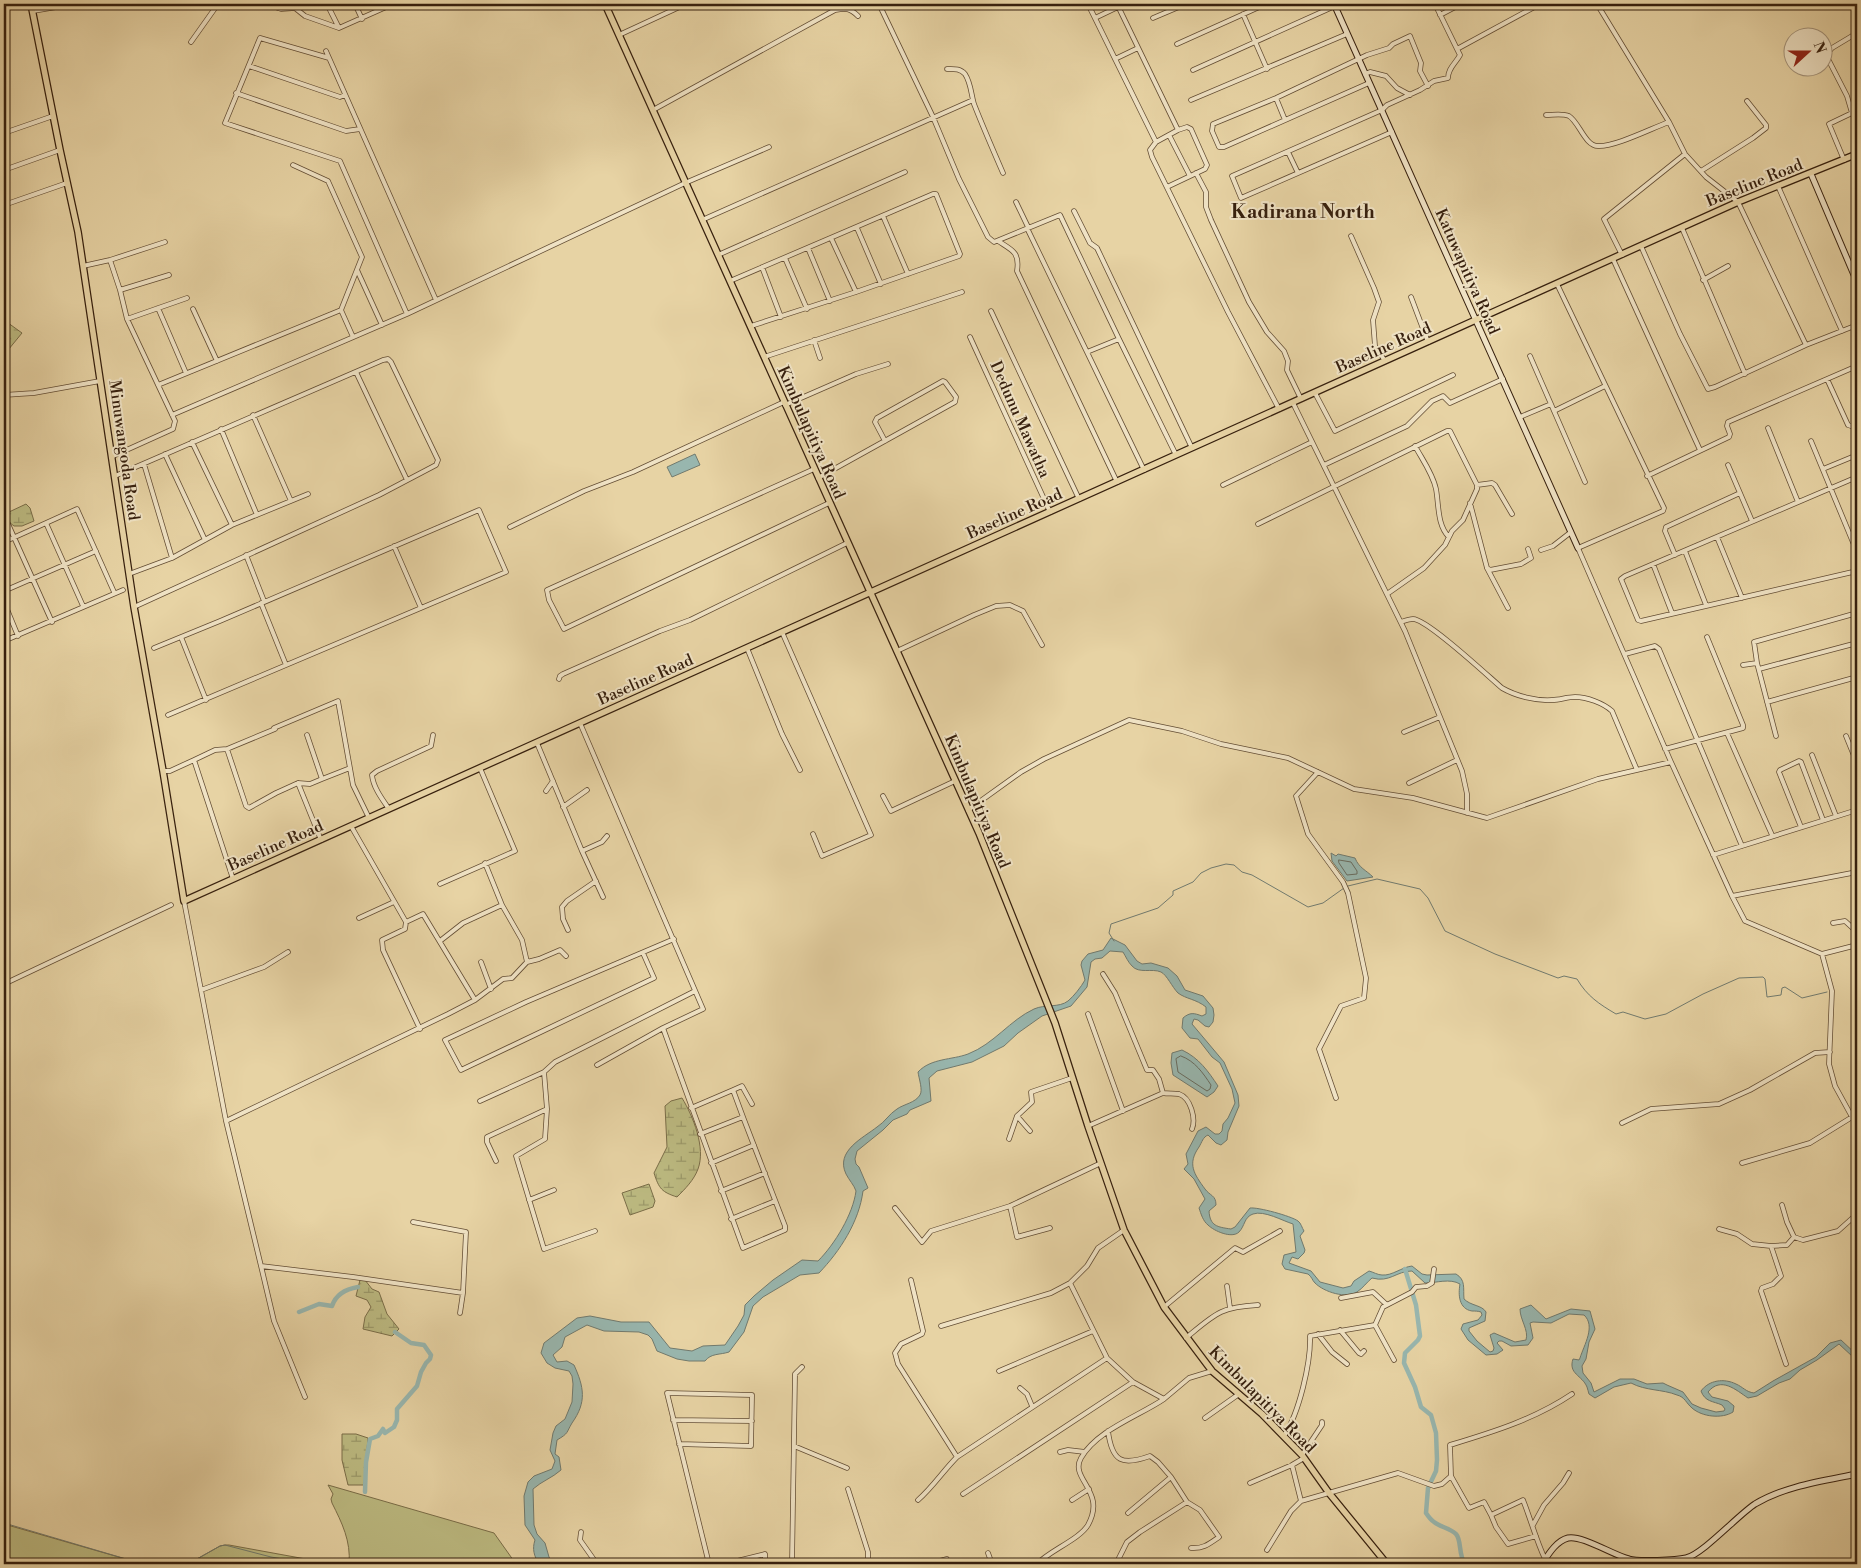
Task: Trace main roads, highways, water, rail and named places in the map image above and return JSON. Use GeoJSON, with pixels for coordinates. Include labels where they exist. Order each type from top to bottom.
{"type":"FeatureCollection","features":[{"type":"Feature","properties":{"kind":"main road","name":"Minuwangoda Road"},"geometry":{"type":"LineString","coordinates":[[31,4],[83,266],[102,381],[111,457],[134,607],[184,901]]}},
{"type":"Feature","properties":{"kind":"main road","name":"Kimbulapitiya Road"},"geometry":{"type":"LineString","coordinates":[[605,4],[968,810],[1055,1023],[1124,1230],[1164,1307],[1186,1338],[1212,1371],[1262,1414],[1303,1456],[1329,1493],[1387,1564]]}},
{"type":"Feature","properties":{"kind":"main road","name":"Baseline Road"},"geometry":{"type":"LineString","coordinates":[[184,901],[1738,202],[1857,154]]}},
{"type":"Feature","properties":{"kind":"water"},"geometry":{"type":"Polygon","coordinates":[[[695,454],[700,465],[672,477],[667,467],[695,454]]]}},
{"type":"Feature","properties":{"kind":"water"},"geometry":{"type":"Polygon","coordinates":[[[1331,853],[1336,856],[1338,854],[1355,858],[1361,867],[1373,877],[1347,881],[1332,861],[1331,853]]]}},
{"type":"Feature","properties":{"kind":"water"},"geometry":{"type":"Polygon","coordinates":[[[1111,938],[1125,945],[1137,961],[1142,964],[1151,963],[1168,968],[1177,976],[1185,990],[1203,996],[1213,1008],[1213,1022],[1209,1027],[1194,1019],[1192,1024],[1224,1062],[1238,1095],[1239,1106],[1228,1132],[1227,1140],[1221,1145],[1208,1135],[1206,1136],[1193,1159],[1195,1174],[1205,1189],[1215,1199],[1216,1205],[1209,1211],[1211,1220],[1215,1225],[1231,1229],[1235,1227],[1250,1208],[1267,1210],[1294,1219],[1299,1222],[1304,1231],[1300,1236],[1305,1250],[1298,1259],[1292,1257],[1289,1263],[1311,1271],[1320,1282],[1343,1288],[1351,1286],[1354,1281],[1369,1271],[1379,1275],[1386,1275],[1412,1266],[1422,1274],[1427,1275],[1456,1274],[1463,1282],[1464,1299],[1486,1312],[1485,1321],[1469,1328],[1469,1331],[1490,1352],[1494,1348],[1490,1335],[1494,1333],[1515,1342],[1526,1340],[1527,1336],[1520,1309],[1531,1305],[1546,1319],[1571,1309],[1590,1311],[1595,1329],[1582,1366],[1583,1373],[1591,1383],[1594,1392],[1620,1379],[1634,1379],[1647,1384],[1663,1383],[1683,1392],[1692,1404],[1716,1412],[1724,1411],[1725,1409],[1722,1405],[1710,1401],[1703,1395],[1701,1391],[1708,1384],[1717,1381],[1727,1381],[1754,1393],[1816,1357],[1830,1343],[1841,1340],[1857,1355],[1857,1375],[1853,1357],[1839,1344],[1800,1370],[1790,1379],[1757,1396],[1748,1398],[1728,1386],[1718,1385],[1713,1387],[1708,1392],[1712,1397],[1728,1401],[1734,1406],[1733,1412],[1723,1416],[1706,1415],[1696,1411],[1680,1396],[1631,1383],[1614,1387],[1595,1398],[1589,1394],[1585,1383],[1572,1368],[1573,1359],[1579,1360],[1588,1336],[1589,1325],[1584,1315],[1569,1314],[1551,1323],[1530,1323],[1533,1338],[1528,1345],[1511,1346],[1499,1341],[1497,1343],[1503,1350],[1497,1354],[1486,1355],[1468,1340],[1461,1329],[1463,1324],[1478,1320],[1482,1315],[1481,1312],[1468,1310],[1464,1307],[1459,1297],[1460,1284],[1456,1282],[1425,1283],[1412,1271],[1384,1279],[1372,1278],[1357,1292],[1352,1294],[1335,1294],[1319,1286],[1308,1274],[1285,1269],[1282,1264],[1284,1255],[1296,1252],[1293,1224],[1257,1213],[1250,1215],[1246,1219],[1241,1230],[1236,1234],[1232,1235],[1214,1230],[1205,1222],[1199,1208],[1205,1199],[1194,1179],[1184,1169],[1188,1164],[1186,1154],[1198,1131],[1206,1127],[1215,1134],[1219,1134],[1235,1103],[1232,1089],[1220,1063],[1212,1057],[1198,1039],[1190,1038],[1182,1028],[1183,1018],[1192,1014],[1202,1016],[1206,1014],[1206,1007],[1178,993],[1161,972],[1138,970],[1129,963],[1123,952],[1110,951],[1102,958],[1091,962],[1087,987],[1071,1006],[1042,1016],[1018,1033],[1004,1046],[972,1062],[937,1071],[929,1078],[931,1101],[893,1120],[857,1151],[856,1164],[868,1188],[863,1191],[853,1225],[841,1246],[819,1273],[800,1275],[763,1297],[753,1306],[744,1332],[729,1352],[713,1355],[705,1361],[677,1359],[657,1351],[652,1339],[648,1335],[639,1332],[604,1331],[587,1325],[565,1337],[562,1347],[553,1355],[557,1362],[567,1361],[574,1365],[582,1387],[582,1401],[567,1433],[557,1440],[555,1454],[559,1457],[561,1470],[533,1489],[534,1525],[537,1534],[545,1543],[553,1564],[539,1564],[534,1552],[535,1540],[525,1525],[524,1496],[528,1482],[534,1476],[552,1469],[555,1461],[550,1450],[553,1433],[556,1426],[565,1419],[572,1402],[573,1384],[569,1371],[555,1368],[547,1363],[541,1353],[544,1343],[577,1318],[590,1316],[621,1322],[649,1322],[670,1348],[692,1351],[703,1346],[725,1345],[744,1315],[745,1305],[754,1296],[802,1260],[818,1261],[831,1246],[847,1219],[856,1191],[846,1174],[844,1166],[844,1158],[847,1152],[894,1111],[918,1098],[921,1090],[918,1072],[929,1064],[962,1056],[977,1050],[1017,1019],[1034,1009],[1068,1001],[1085,980],[1081,965],[1082,961],[1088,954],[1103,950],[1111,938]]]}},
{"type":"Feature","properties":{"kind":"water"},"geometry":{"type":"Polygon","coordinates":[[[1182,1050],[1207,1070],[1218,1086],[1207,1097],[1173,1075],[1172,1053],[1182,1050]]]}},
{"type":"Feature","properties":{"kind":"waterway"},"geometry":{"type":"LineString","coordinates":[[1114,941],[1109,933],[1111,924],[1158,908],[1173,895],[1173,891],[1193,882],[1201,873],[1226,864],[1234,865],[1242,872],[1252,875],[1308,907],[1323,903],[1344,888]]}},
{"type":"Feature","properties":{"kind":"waterway"},"geometry":{"type":"LineString","coordinates":[[1348,886],[1377,879],[1420,889],[1428,898],[1445,931],[1495,954],[1558,978],[1564,976],[1577,979],[1594,999],[1616,1014],[1623,1012],[1645,1019],[1666,1014],[1703,994],[1739,978],[1763,977],[1765,979],[1767,997],[1781,995],[1782,988],[1785,987],[1802,998],[1827,992]]}},
{"type":"Feature","properties":{"kind":"waterway"},"geometry":{"type":"LineString","coordinates":[[1405,1269],[1416,1305],[1420,1336],[1405,1353],[1404,1363],[1415,1387],[1421,1407],[1431,1415],[1436,1433],[1436,1471],[1428,1488],[1426,1513],[1436,1524],[1456,1534],[1459,1540],[1461,1556],[1465,1564]]}},
{"type":"Feature","properties":{"kind":"waterway"},"geometry":{"type":"LineString","coordinates":[[299,1312],[319,1304],[332,1306],[336,1298],[342,1293],[358,1287]]}},
{"type":"Feature","properties":{"kind":"waterway"},"geometry":{"type":"LineString","coordinates":[[365,1492],[366,1462],[370,1439],[378,1436],[383,1429],[385,1433],[394,1427],[397,1420],[397,1409],[417,1386],[421,1372],[431,1355],[424,1345],[411,1343],[395,1332]]}},
{"type":"Feature","properties":{"kind":"waterway"},"geometry":{"type":"LineString","coordinates":[[4,1523],[143,1564]]}},
{"type":"Feature","properties":{"kind":"waterway"},"geometry":{"type":"LineString","coordinates":[[188,1564],[225,1545],[271,1557],[312,1564]]}},
{"type":"Feature","properties":{"kind":"waterway"},"geometry":{"type":"LineString","coordinates":[[1534,1564],[1539,1562],[1549,1564]]}},
{"type":"Feature","properties":{"kind":"district","name":"Kadirana North"},"geometry":{"type":"Point","coordinates":[1303,211]}}]}
